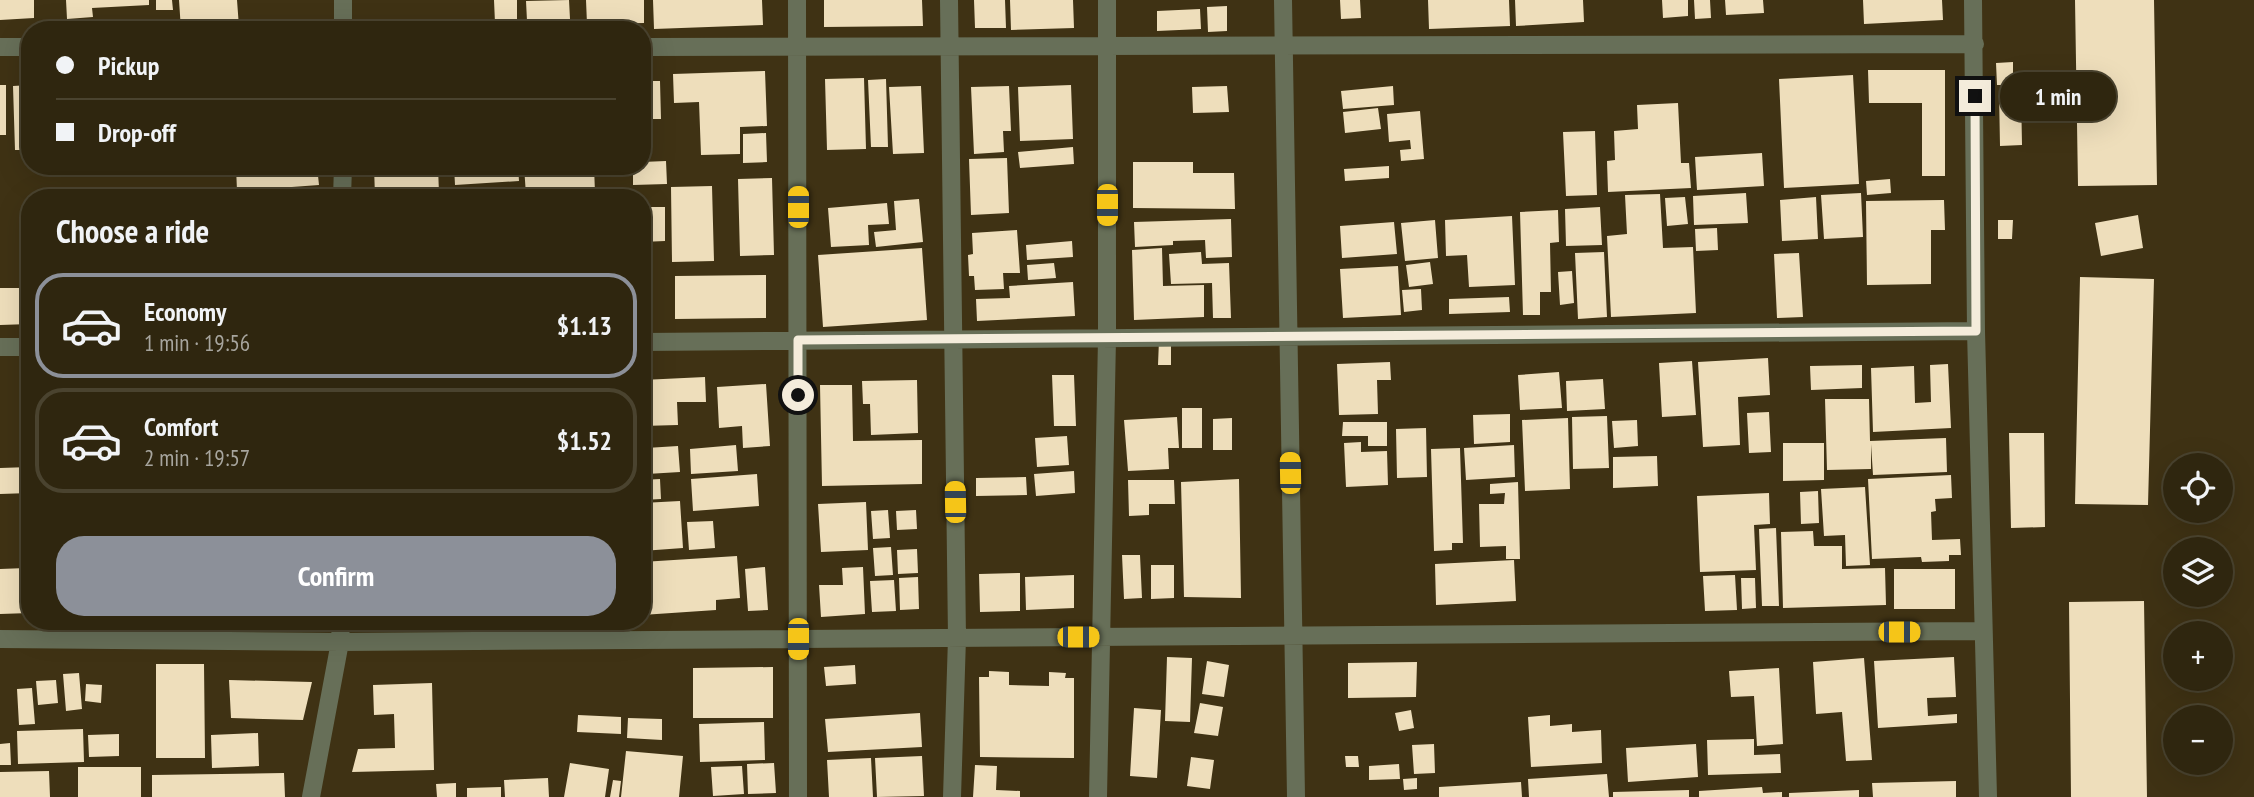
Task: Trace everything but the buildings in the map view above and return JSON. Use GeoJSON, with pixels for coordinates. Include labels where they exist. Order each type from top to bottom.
{"type":"FeatureCollection","features":[{"type":"Feature","properties":{"kind":"street"},"geometry":{"type":"LineString","coordinates":[[343,21],[344,0]]}},
{"type":"Feature","properties":{"kind":"street"},"geometry":{"type":"LineString","coordinates":[[797,0],[798,797]]}},
{"type":"Feature","properties":{"kind":"street"},"geometry":{"type":"LineString","coordinates":[[949,0],[957,638],[952,797]]}},
{"type":"Feature","properties":{"kind":"street"},"geometry":{"type":"LineString","coordinates":[[1098,797],[1107,338],[1107,0]]}},
{"type":"Feature","properties":{"kind":"street"},"geometry":{"type":"LineString","coordinates":[[1283,0],[1296,797]]}},
{"type":"Feature","properties":{"kind":"street"},"geometry":{"type":"LineString","coordinates":[[1973,0],[1976,331],[1988,797]]}},
{"type":"Feature","properties":{"kind":"street"},"geometry":{"type":"LineString","coordinates":[[651,47],[1975,44]]}},
{"type":"Feature","properties":{"kind":"street"},"geometry":{"type":"LineString","coordinates":[[0,47],[21,47]]}},
{"type":"Feature","properties":{"kind":"street"},"geometry":{"type":"LineString","coordinates":[[651,342],[1976,331]]}},
{"type":"Feature","properties":{"kind":"street"},"geometry":{"type":"LineString","coordinates":[[0,347],[21,347]]}},
{"type":"Feature","properties":{"kind":"street"},"geometry":{"type":"LineString","coordinates":[[311,797],[341,630]]}},
{"type":"Feature","properties":{"kind":"street"},"geometry":{"type":"LineString","coordinates":[[0,639],[340,642],[1982,631]]}},
{"type":"Feature","properties":{"kind":"route"},"geometry":{"type":"LineString","coordinates":[[798,395],[798,340],[1976,331],[1975,96]]}}]}
